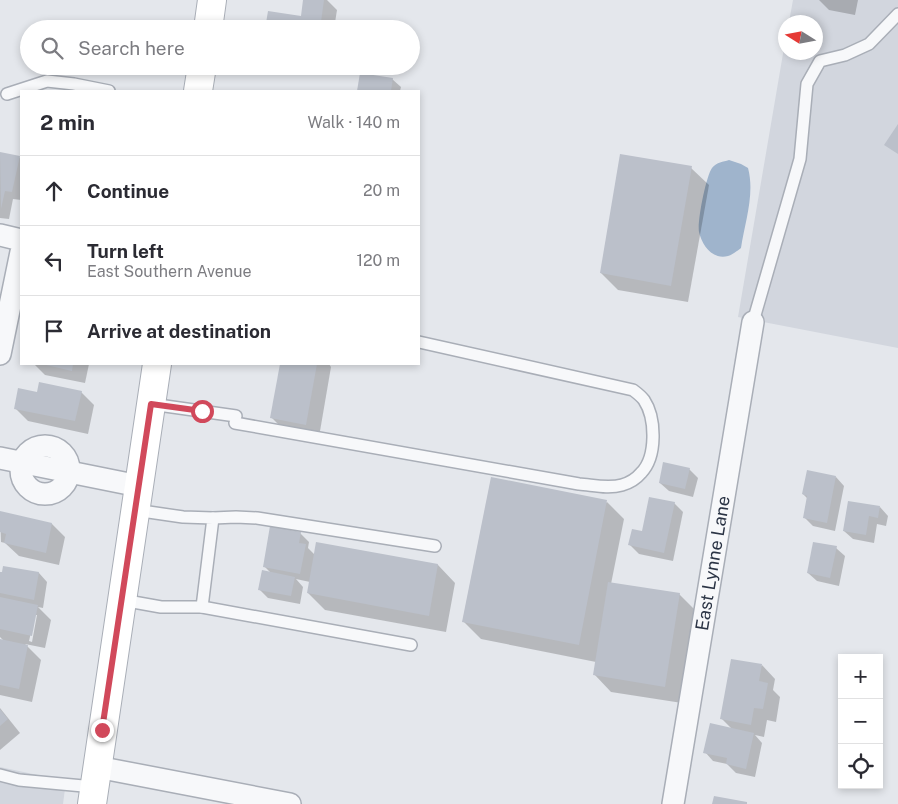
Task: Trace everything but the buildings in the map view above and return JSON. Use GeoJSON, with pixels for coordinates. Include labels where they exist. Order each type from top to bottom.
{"type":"FeatureCollection","features":[{"type":"Feature","properties":{"kind":"main road"},"geometry":{"type":"LineString","coordinates":[[209,20],[212,0]]}},
{"type":"Feature","properties":{"kind":"main road"},"geometry":{"type":"LineString","coordinates":[[198,90],[201,75]]}},
{"type":"Feature","properties":{"kind":"main road"},"geometry":{"type":"LineString","coordinates":[[94,786],[157,365]]}},
{"type":"Feature","properties":{"kind":"street"},"geometry":{"type":"LineString","coordinates":[[0,235],[20,240]]}},
{"type":"Feature","properties":{"kind":"street"},"geometry":{"type":"LineString","coordinates":[[0,354],[20,257]]}},
{"type":"Feature","properties":{"kind":"street","name":"East Lynne Lane"},"geometry":{"type":"LineString","coordinates":[[673,804],[753,322]]}},
{"type":"Feature","properties":{"kind":"street"},"geometry":{"type":"LineString","coordinates":[[38,446],[54,447],[61,451],[69,464],[68,480],[57,492],[41,494],[33,491],[22,479],[22,462],[31,450],[38,446]]}},
{"type":"Feature","properties":{"kind":"street"},"geometry":{"type":"LineString","coordinates":[[0,458],[22,462]]}},
{"type":"Feature","properties":{"kind":"street"},"geometry":{"type":"LineString","coordinates":[[70,472],[137,498]]}},
{"type":"Feature","properties":{"kind":"street"},"geometry":{"type":"LineString","coordinates":[[94,786],[290,804]]}},
{"type":"Feature","properties":{"kind":"lane"},"geometry":{"type":"LineString","coordinates":[[753,322],[800,159],[807,84],[820,61],[845,55],[869,44],[898,14]]}},
{"type":"Feature","properties":{"kind":"lane"},"geometry":{"type":"LineString","coordinates":[[7,94],[47,81],[104,90]]}},
{"type":"Feature","properties":{"kind":"lane"},"geometry":{"type":"LineString","coordinates":[[151,404],[579,484],[606,487],[620,486],[633,480],[642,472],[648,461],[653,428],[650,412],[643,398],[633,390],[420,342]]}},
{"type":"Feature","properties":{"kind":"lane"},"geometry":{"type":"LineString","coordinates":[[137,498],[184,517],[257,518],[435,546]]}},
{"type":"Feature","properties":{"kind":"lane"},"geometry":{"type":"LineString","coordinates":[[202,607],[213,518]]}},
{"type":"Feature","properties":{"kind":"lane"},"geometry":{"type":"LineString","coordinates":[[122,600],[161,607],[202,607],[410,645]]}},
{"type":"Feature","properties":{"kind":"lane"},"geometry":{"type":"LineString","coordinates":[[0,776],[19,780],[94,786]]}},
{"type":"Feature","properties":{"kind":"shaded area"},"geometry":{"type":"Polygon","coordinates":[[[793,0],[898,0],[898,348],[738,317],[782,60],[823,60],[823,15],[790,15],[793,0]]]}},
{"type":"Feature","properties":{"kind":"shaded area"},"geometry":{"type":"Polygon","coordinates":[[[0,767],[66,781],[63,804],[0,804],[0,767]]]}},
{"type":"Feature","properties":{"kind":"water"},"geometry":{"type":"Polygon","coordinates":[[[729,160],[748,168],[750,198],[741,248],[731,255],[722,257],[713,254],[705,246],[700,237],[699,219],[702,199],[712,168],[720,162],[729,160]]]}},
{"type":"Feature","properties":{"kind":"route"},"geometry":{"type":"LineString","coordinates":[[102,730],[151,404],[202,411]]}}]}
